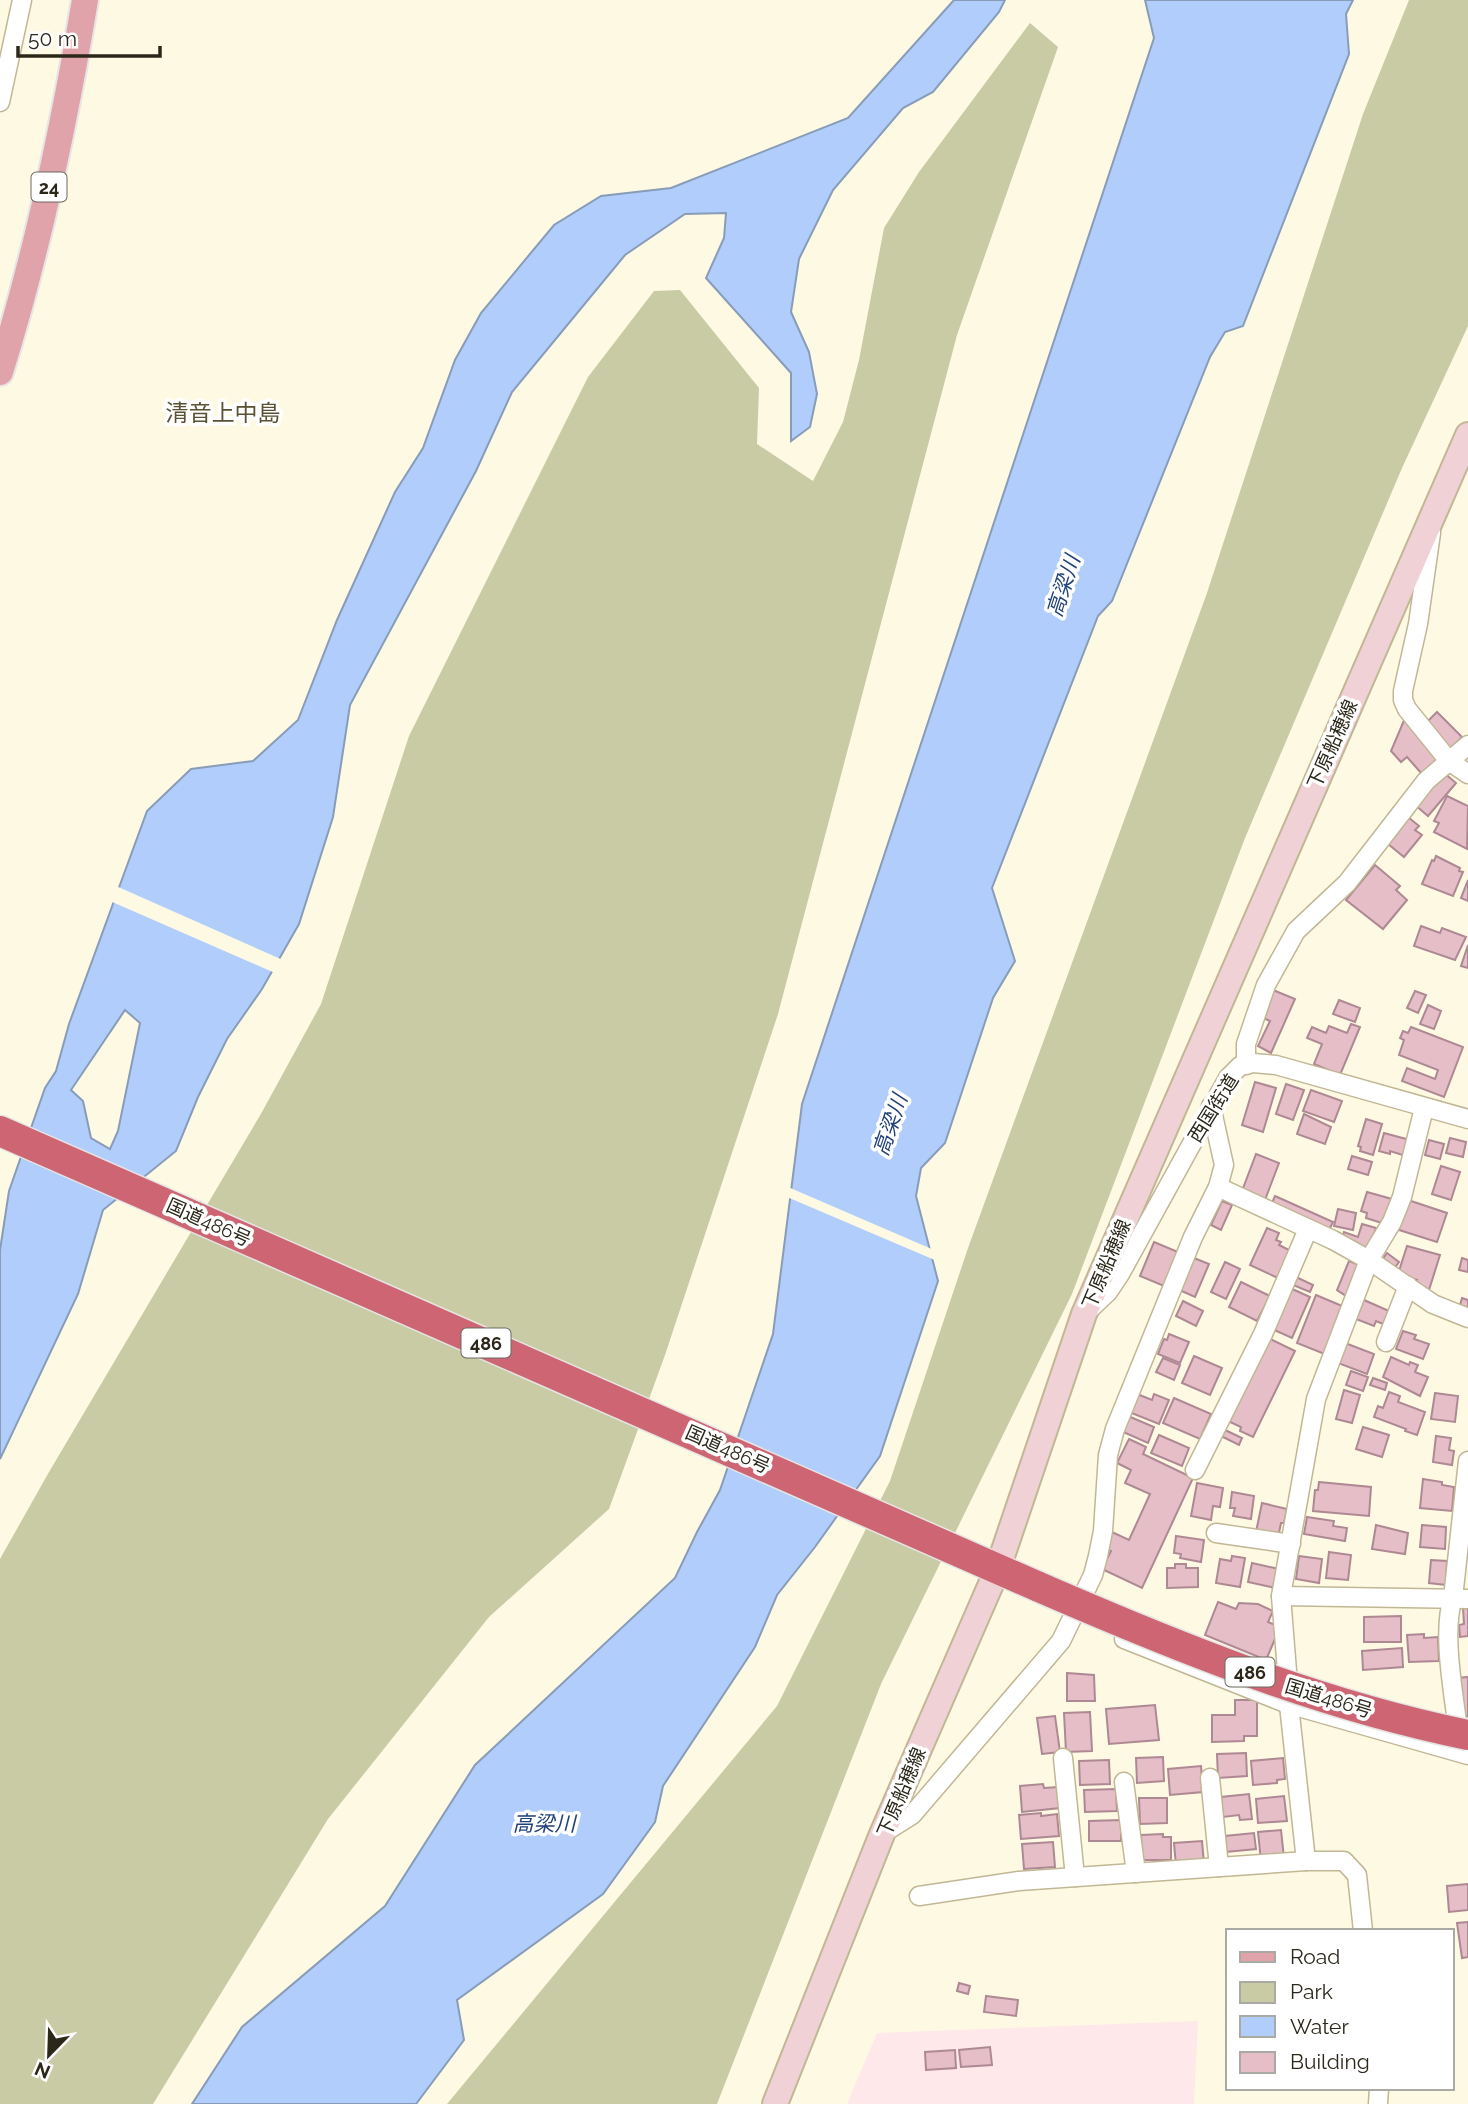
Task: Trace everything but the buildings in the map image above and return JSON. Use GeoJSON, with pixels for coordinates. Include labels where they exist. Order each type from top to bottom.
{"type":"FeatureCollection","features":[{"type":"Feature","properties":{"kind":"highway","name":"国道486号"},"geometry":{"type":"LineString","coordinates":[[0,1131],[1169,1642],[1282,1683],[1390,1716],[1466,1747]]}},
{"type":"Feature","properties":{"kind":"main road","name":"24"},"geometry":{"type":"LineString","coordinates":[[0,372],[34,250],[64,126],[85,0]]}},
{"type":"Feature","properties":{"kind":"main road","name":"下原船穂線"},"geometry":{"type":"LineString","coordinates":[[775,2104],[882,1835],[998,1568],[1084,1314],[1468,435]]}},
{"type":"Feature","properties":{"kind":"street"},"geometry":{"type":"LineString","coordinates":[[0,102],[20,1]]}},
{"type":"Feature","properties":{"kind":"street"},"geometry":{"type":"LineString","coordinates":[[1434,510],[1424,589],[1404,683],[1403,700],[1407,709],[1449,761],[1468,774]]}},
{"type":"Feature","properties":{"kind":"street"},"geometry":{"type":"LineString","coordinates":[[1246,1065],[1246,1044],[1266,985],[1296,931],[1347,884],[1426,781],[1468,745]]}},
{"type":"Feature","properties":{"kind":"street","name":"西国街道"},"geometry":{"type":"LineString","coordinates":[[1084,1314],[1108,1292],[1120,1274],[1211,1106],[1227,1079],[1240,1066],[1254,1063],[1276,1065],[1468,1119]]}},
{"type":"Feature","properties":{"kind":"street"},"geometry":{"type":"LineString","coordinates":[[882,1835],[912,1815],[1061,1641],[1093,1575],[1103,1531],[1108,1455],[1115,1429],[1194,1237],[1219,1187],[1224,1165],[1211,1106]]}},
{"type":"Feature","properties":{"kind":"street"},"geometry":{"type":"LineString","coordinates":[[1287,1671],[1281,1596],[1316,1399],[1369,1260],[1392,1222],[1402,1197],[1424,1108]]}},
{"type":"Feature","properties":{"kind":"street"},"geometry":{"type":"LineString","coordinates":[[1219,1187],[1369,1260],[1433,1304],[1468,1318]]}},
{"type":"Feature","properties":{"kind":"street"},"geometry":{"type":"LineString","coordinates":[[1195,1470],[1267,1327],[1308,1229]]}},
{"type":"Feature","properties":{"kind":"street"},"geometry":{"type":"LineString","coordinates":[[1386,1342],[1408,1286]]}},
{"type":"Feature","properties":{"kind":"street"},"geometry":{"type":"LineString","coordinates":[[1073,1617],[1197,1669],[1288,1700],[1466,1747],[1451,1669],[1449,1612],[1461,1599],[1468,1461]]}},
{"type":"Feature","properties":{"kind":"street"},"geometry":{"type":"LineString","coordinates":[[1216,1532],[1291,1544]]}},
{"type":"Feature","properties":{"kind":"street"},"geometry":{"type":"LineString","coordinates":[[1281,1596],[1461,1599]]}},
{"type":"Feature","properties":{"kind":"street"},"geometry":{"type":"LineString","coordinates":[[1288,1700],[1306,1861]]}},
{"type":"Feature","properties":{"kind":"street"},"geometry":{"type":"LineString","coordinates":[[1063,1758],[1075,1877]]}},
{"type":"Feature","properties":{"kind":"street"},"geometry":{"type":"LineString","coordinates":[[1210,1778],[1219,1867]]}},
{"type":"Feature","properties":{"kind":"street"},"geometry":{"type":"LineString","coordinates":[[1124,1782],[1136,1873]]}},
{"type":"Feature","properties":{"kind":"street"},"geometry":{"type":"LineString","coordinates":[[919,1896],[1019,1881],[1306,1861],[1344,1861],[1357,1875],[1363,1929]]}},
{"type":"Feature","properties":{"kind":"shaded area"},"geometry":{"type":"Polygon","coordinates":[[[1198,2021],[1194,2104],[847,2104],[877,2033],[1198,2021]]]}},
{"type":"Feature","properties":{"kind":"green space"},"geometry":{"type":"Polygon","coordinates":[[[1409,0],[1468,0],[1468,326],[1402,468],[1245,838],[1072,1294],[881,1684],[717,2104],[447,2104],[777,1706],[890,1481],[968,1248],[1207,593],[1363,114],[1409,0]]]}},
{"type":"Feature","properties":{"kind":"green space"},"geometry":{"type":"Polygon","coordinates":[[[1030,23],[1058,47],[957,335],[778,1014],[665,1355],[609,1509],[489,1617],[328,1819],[153,2104],[0,2104],[0,1559],[262,1112],[321,1004],[409,736],[588,377],[654,291],[680,290],[759,388],[757,444],[813,481],[843,422],[859,360],[884,228],[919,172],[1030,23]]]}},
{"type":"Feature","properties":{"kind":"water"},"geometry":{"type":"Polygon","coordinates":[[[954,0],[1005,0],[999,12],[933,92],[903,108],[833,190],[799,259],[791,312],[809,352],[817,394],[810,427],[791,441],[791,373],[706,278],[724,238],[726,213],[685,214],[625,255],[512,392],[476,471],[350,705],[333,817],[299,924],[262,989],[227,1039],[198,1097],[176,1151],[103,1210],[78,1294],[0,1459],[0,1250],[9,1191],[45,1088],[56,1071],[69,1024],[147,811],[191,769],[253,761],[298,720],[337,620],[395,492],[423,448],[455,360],[481,313],[554,225],[601,196],[671,188],[848,118],[954,0]],[[125,1010],[71,1090],[83,1101],[91,1138],[110,1149],[118,1131],[140,1023],[125,1010]]]}},
{"type":"Feature","properties":{"kind":"water","name":"高梁川"},"geometry":{"type":"Polygon","coordinates":[[[1145,0],[1353,0],[1346,14],[1349,54],[1243,326],[1225,332],[1210,357],[1112,601],[1098,616],[992,888],[1015,961],[993,998],[945,1143],[921,1168],[916,1196],[938,1281],[880,1456],[777,1595],[755,1647],[663,1786],[655,1822],[603,1894],[457,2000],[464,2040],[416,2104],[192,2104],[242,2027],[385,1906],[475,1765],[675,1578],[720,1490],[773,1334],[802,1104],[1154,38],[1145,0]]]}},
{"type":"Feature","properties":{"kind":"pier"},"geometry":{"type":"Polygon","coordinates":[[[116,886],[283,960],[275,973],[110,901],[116,886]]]}},
{"type":"Feature","properties":{"kind":"pier"},"geometry":{"type":"Polygon","coordinates":[[[788,1187],[934,1250],[937,1261],[787,1197],[788,1187]]]}},
{"type":"Feature","properties":{"kind":"district","name":"清音上中島"},"geometry":{"type":"Point","coordinates":[223,412]}}]}
